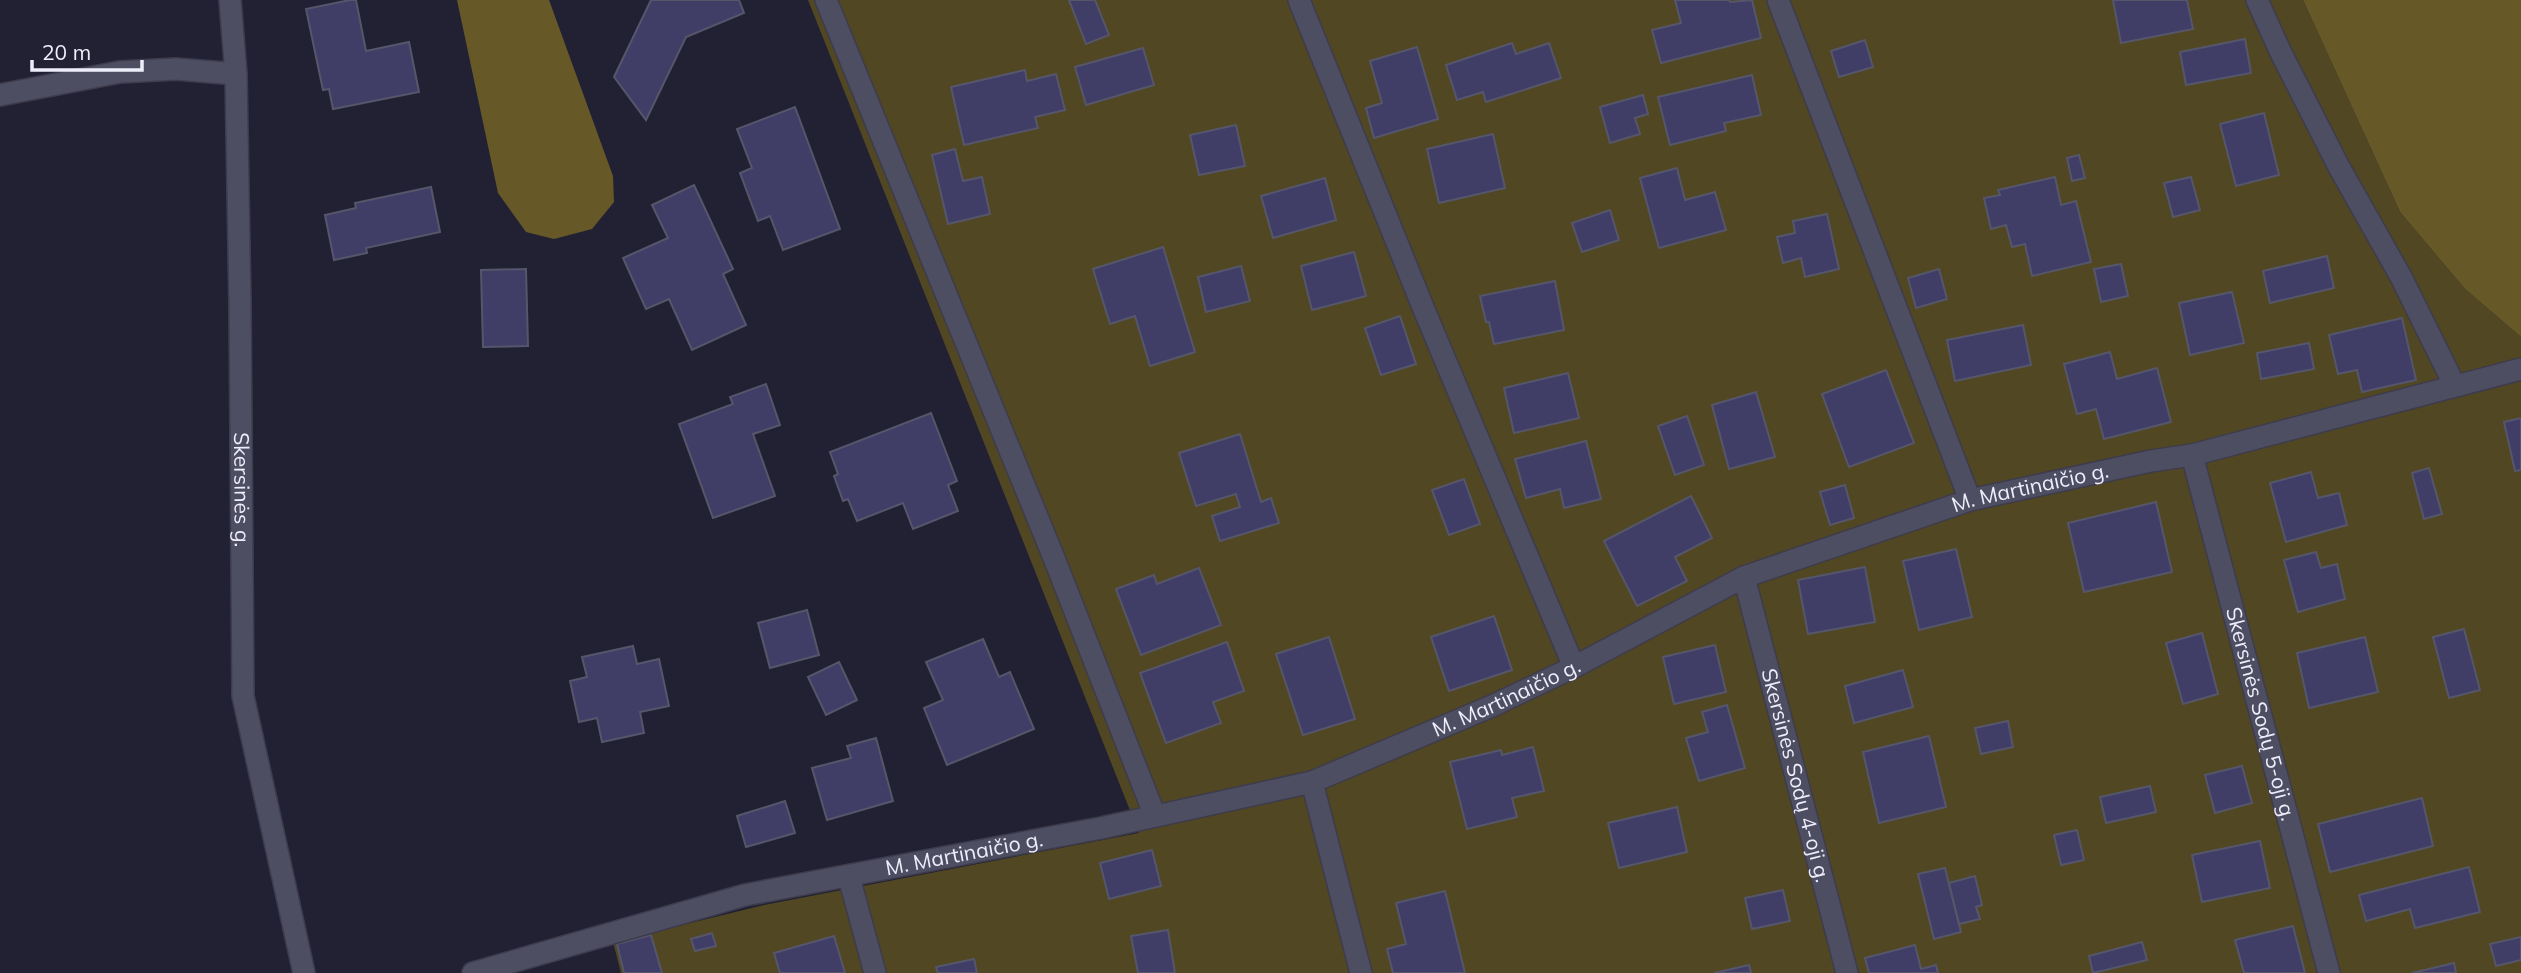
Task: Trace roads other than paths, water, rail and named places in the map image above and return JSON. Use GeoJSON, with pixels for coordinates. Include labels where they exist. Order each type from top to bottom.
{"type":"FeatureCollection","features":[{"type":"Feature","properties":{"kind":"street","name":"Skersinės g."},"geometry":{"type":"LineString","coordinates":[[230,0],[236,74],[243,696],[304,973]]}},
{"type":"Feature","properties":{"kind":"street"},"geometry":{"type":"LineString","coordinates":[[826,0],[1054,558],[1155,816]]}},
{"type":"Feature","properties":{"kind":"street"},"geometry":{"type":"LineString","coordinates":[[1299,0],[1425,312],[1574,667]]}},
{"type":"Feature","properties":{"kind":"street"},"geometry":{"type":"LineString","coordinates":[[1778,0],[1970,500]]}},
{"type":"Feature","properties":{"kind":"street"},"geometry":{"type":"LineString","coordinates":[[2257,0],[2327,144],[2401,277],[2455,386]]}},
{"type":"Feature","properties":{"kind":"street"},"geometry":{"type":"LineString","coordinates":[[0,95],[120,72],[176,69],[236,74]]}},
{"type":"Feature","properties":{"kind":"street","name":"M. Martinaičio g."},"geometry":{"type":"LineString","coordinates":[[472,973],[746,895],[1155,816],[1312,782],[1492,706],[1574,667],[1744,577],[1970,500],[2151,461],[2192,455],[2521,369]]}},
{"type":"Feature","properties":{"kind":"street","name":"Skersinės Sodų 5-oji g."},"geometry":{"type":"LineString","coordinates":[[2192,455],[2329,973]]}},
{"type":"Feature","properties":{"kind":"street","name":"Skersinės Sodų 4-oji g."},"geometry":{"type":"LineString","coordinates":[[1744,577],[1847,973]]}},
{"type":"Feature","properties":{"kind":"street"},"geometry":{"type":"LineString","coordinates":[[1312,782],[1361,973]]}},
{"type":"Feature","properties":{"kind":"street"},"geometry":{"type":"LineString","coordinates":[[849,877],[875,973]]}}]}
